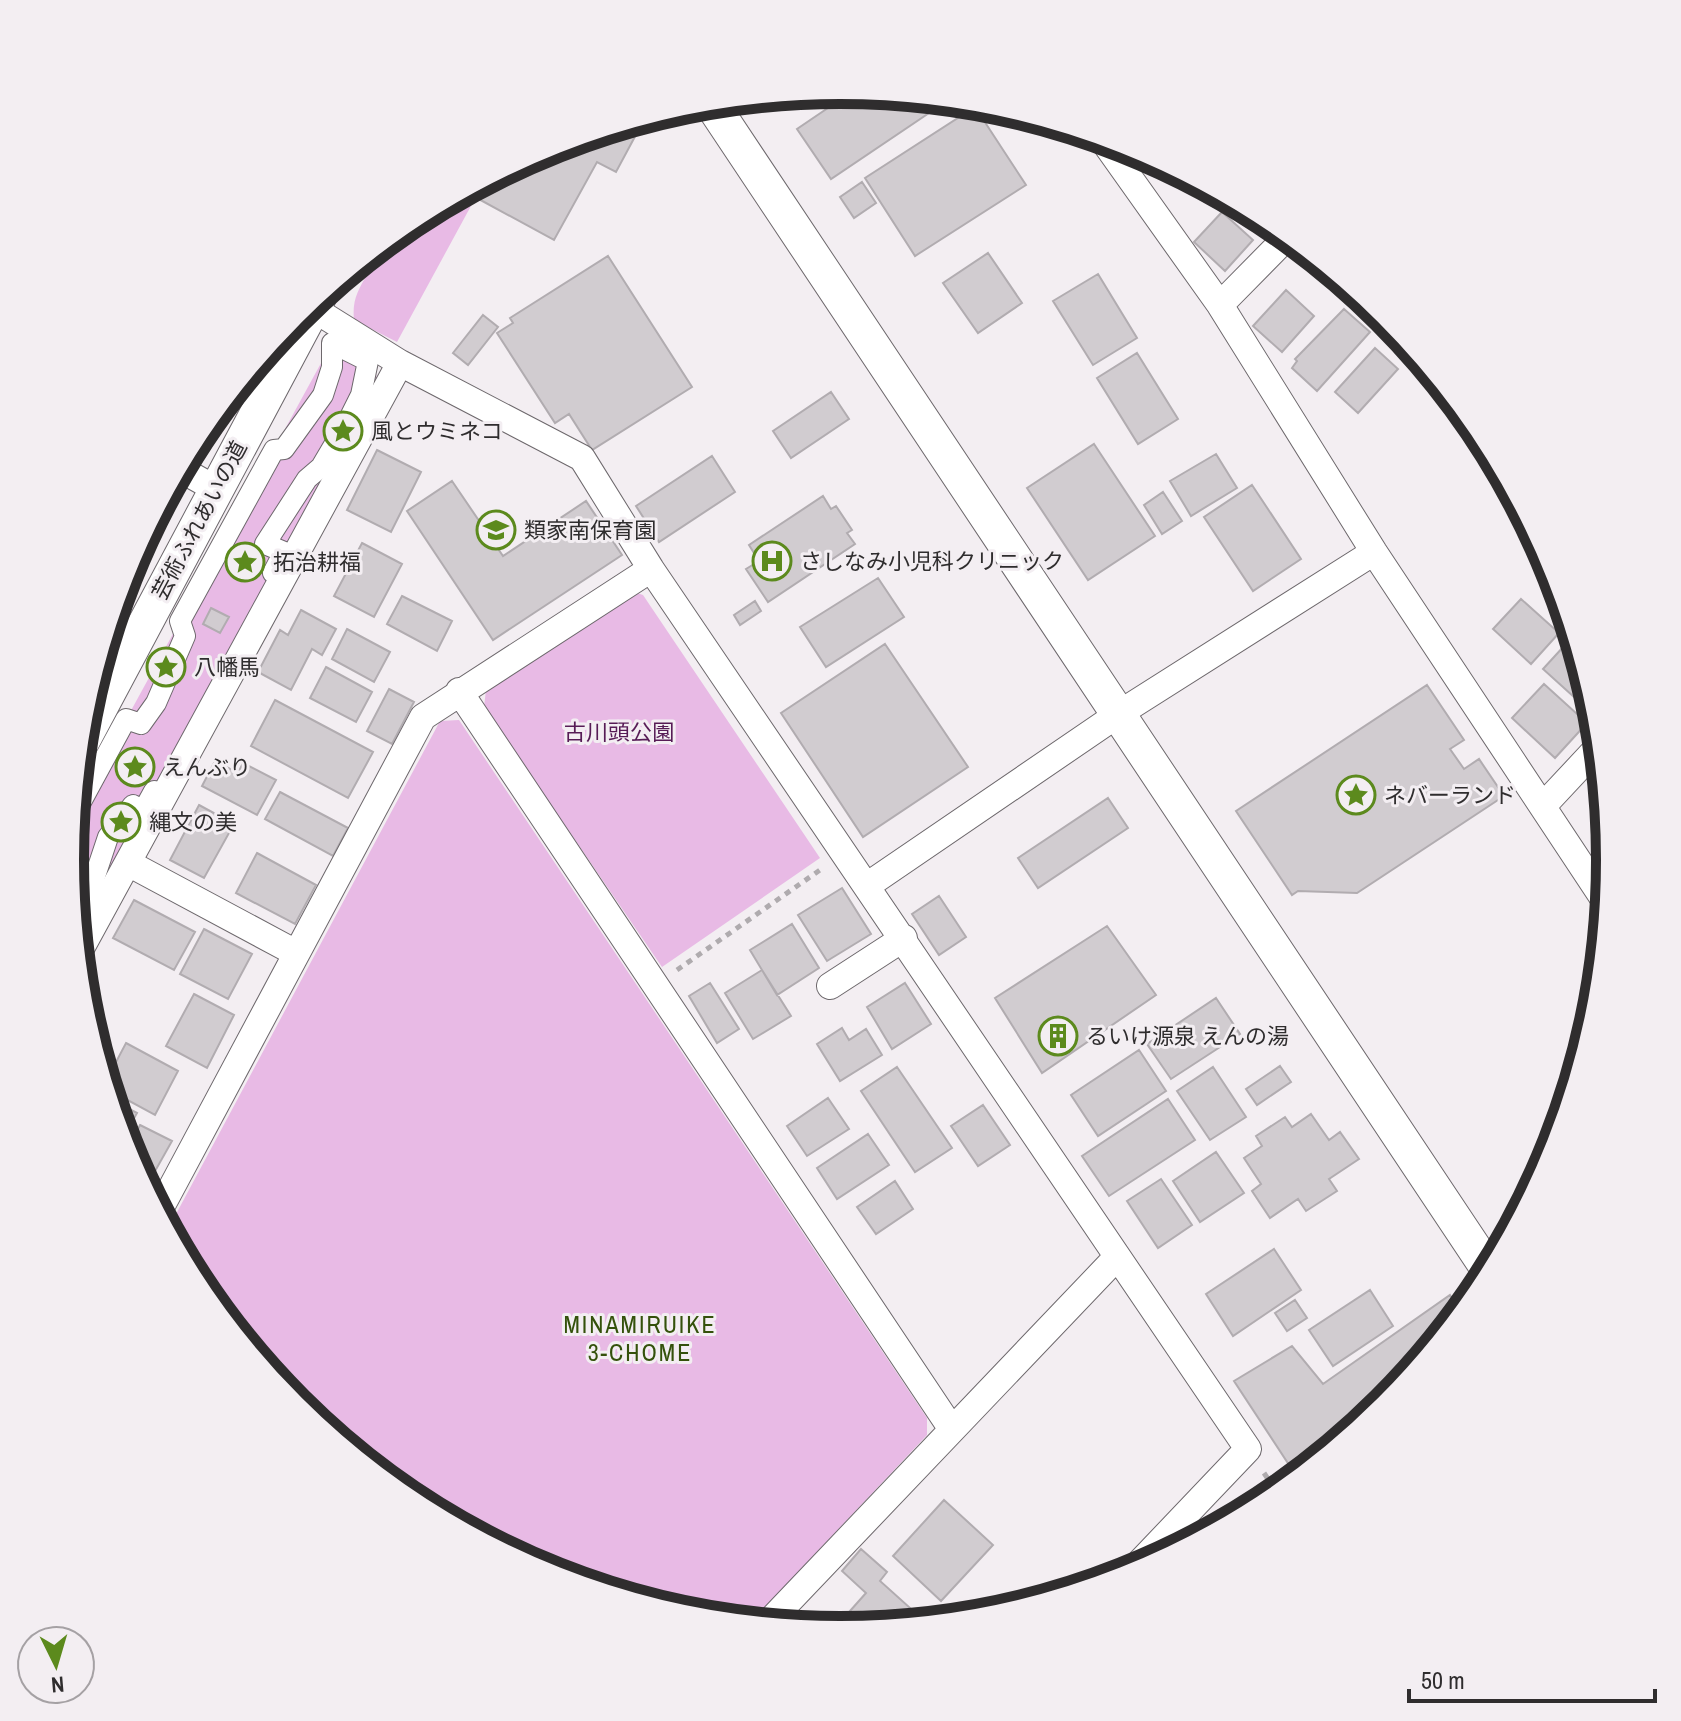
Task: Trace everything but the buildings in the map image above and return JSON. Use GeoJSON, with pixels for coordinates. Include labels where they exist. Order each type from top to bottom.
{"type":"FeatureCollection","features":[{"type":"Feature","properties":{"kind":"street"},"geometry":{"type":"LineString","coordinates":[[719,114],[1483,1261]]}},
{"type":"Feature","properties":{"kind":"street"},"geometry":{"type":"LineString","coordinates":[[1114,156],[1220,305],[1374,552],[1596,887]]}},
{"type":"Feature","properties":{"kind":"street"},"geometry":{"type":"LineString","coordinates":[[1220,305],[1280,245]]}},
{"type":"Feature","properties":{"kind":"street"},"geometry":{"type":"LineString","coordinates":[[325,308],[400,363],[582,458],[651,569],[1248,1449],[1153,1549]]}},
{"type":"Feature","properties":{"kind":"street","name":"芸術ふれあいの道"},"geometry":{"type":"LineString","coordinates":[[100,708],[299,333]]}},
{"type":"Feature","properties":{"kind":"street"},"geometry":{"type":"LineString","coordinates":[[86,915],[86,903],[108,837],[133,805],[143,811],[195,716],[284,552],[265,544],[307,479],[321,467],[347,423],[361,395],[368,361],[332,343],[332,367],[323,395],[284,449],[274,450],[180,621],[185,636],[156,703],[141,724],[126,719],[88,789]]}},
{"type":"Feature","properties":{"kind":"street"},"geometry":{"type":"LineString","coordinates":[[88,936],[400,363]]}},
{"type":"Feature","properties":{"kind":"street"},"geometry":{"type":"LineString","coordinates":[[190,474],[216,489]]}},
{"type":"Feature","properties":{"kind":"street"},"geometry":{"type":"LineString","coordinates":[[868,885],[1120,713],[1374,552]]}},
{"type":"Feature","properties":{"kind":"street"},"geometry":{"type":"LineString","coordinates":[[165,1200],[423,717],[651,569]]}},
{"type":"Feature","properties":{"kind":"street"},"geometry":{"type":"LineString","coordinates":[[459,691],[951,1428]]}},
{"type":"Feature","properties":{"kind":"street"},"geometry":{"type":"LineString","coordinates":[[1543,806],[1590,756]]}},
{"type":"Feature","properties":{"kind":"street"},"geometry":{"type":"LineString","coordinates":[[128,863],[296,953]]}},
{"type":"Feature","properties":{"kind":"street"},"geometry":{"type":"LineString","coordinates":[[830,986],[904,938]]}},
{"type":"Feature","properties":{"kind":"street"},"geometry":{"type":"LineString","coordinates":[[777,1614],[1117,1257]]}},
{"type":"Feature","properties":{"kind":"path"},"geometry":{"type":"LineString","coordinates":[[655,985],[845,852]]}},
{"type":"Feature","properties":{"kind":"green space"},"geometry":{"type":"Polygon","coordinates":[[[475,198],[397,342],[354,320],[359,290],[373,266],[380,260],[420,231],[475,198]]]}},
{"type":"Feature","properties":{"kind":"green space"},"geometry":{"type":"Polygon","coordinates":[[[332,343],[375,364],[377,381],[86,916],[84,860],[88,790],[332,343]]]}},
{"type":"Feature","properties":{"kind":"green space","name":"古川頭公園"},"geometry":{"type":"Polygon","coordinates":[[[637,593],[643,595],[820,858],[662,967],[484,707],[486,690],[637,593]]]}},
{"type":"Feature","properties":{"kind":"green space"},"geometry":{"type":"Polygon","coordinates":[[[459,720],[927,1418],[927,1435],[760,1612],[693,1602],[597,1577],[506,1539],[420,1490],[342,1429],[272,1359],[211,1281],[174,1218],[440,721],[459,720]]]}},
{"type":"Feature","properties":{"kind":"place","name":"風とウミネコ"},"geometry":{"type":"Point","coordinates":[343,431]}},
{"type":"Feature","properties":{"kind":"place","name":"類家南保育園"},"geometry":{"type":"Point","coordinates":[496,530]}},
{"type":"Feature","properties":{"kind":"place","name":"さしなみ小児科クリニック"},"geometry":{"type":"Point","coordinates":[772,561]}},
{"type":"Feature","properties":{"kind":"place","name":"拓治耕福"},"geometry":{"type":"Point","coordinates":[245,562]}},
{"type":"Feature","properties":{"kind":"place","name":"八幡馬"},"geometry":{"type":"Point","coordinates":[166,667]}},
{"type":"Feature","properties":{"kind":"place","name":"えんぶり"},"geometry":{"type":"Point","coordinates":[135,767]}},
{"type":"Feature","properties":{"kind":"place","name":"ネバーランド"},"geometry":{"type":"Point","coordinates":[1356,795]}},
{"type":"Feature","properties":{"kind":"place","name":"縄文の美"},"geometry":{"type":"Point","coordinates":[121,822]}},
{"type":"Feature","properties":{"kind":"place","name":"るいけ源泉 えんの湯"},"geometry":{"type":"Point","coordinates":[1058,1036]}},
{"type":"Feature","properties":{"kind":"district","name":"MINAMIRUIKE 3-CHOME"},"geometry":{"type":"Point","coordinates":[640,1338]}}]}
